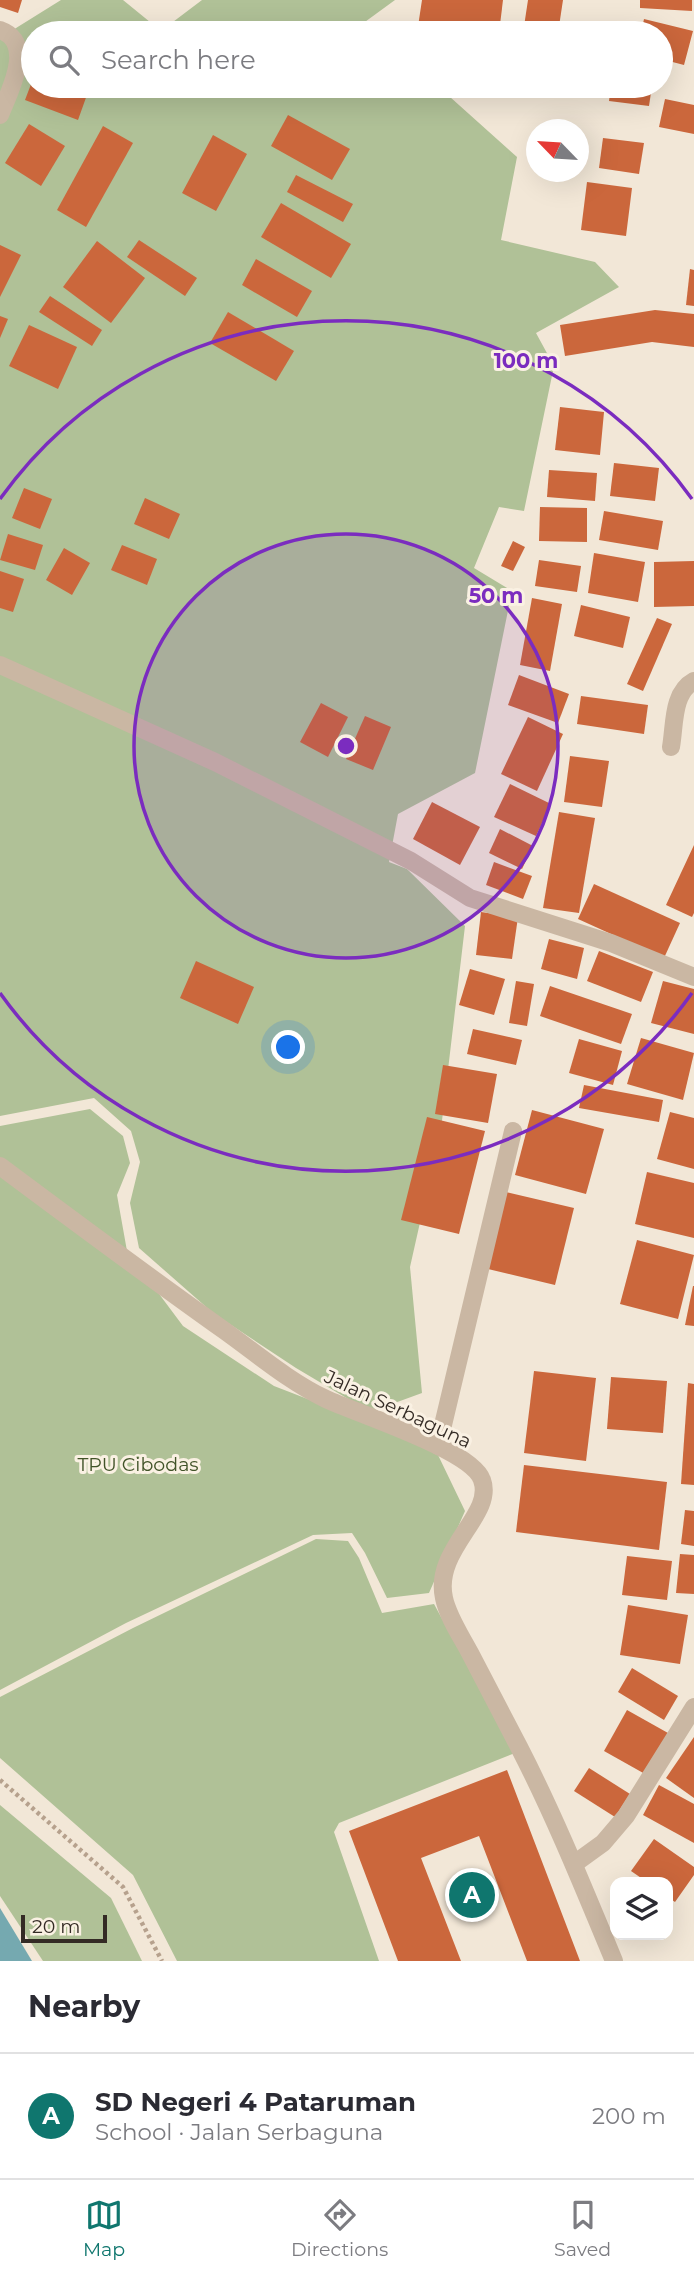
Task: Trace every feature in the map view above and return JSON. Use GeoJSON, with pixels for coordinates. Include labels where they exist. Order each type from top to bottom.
{"type":"FeatureCollection","features":[{"type":"Feature","properties":{"kind":"street"},"geometry":{"type":"LineString","coordinates":[[0,30],[6,32],[16,46],[19,58],[18,71],[0,114]]}},
{"type":"Feature","properties":{"kind":"street"},"geometry":{"type":"LineString","coordinates":[[0,665],[215,762],[411,861],[470,898],[611,943],[694,976]]}},
{"type":"Feature","properties":{"kind":"street"},"geometry":{"type":"LineString","coordinates":[[671,747],[678,696],[685,686],[694,681]]}},
{"type":"Feature","properties":{"kind":"street"},"geometry":{"type":"LineString","coordinates":[[438,1446],[513,1132]]}},
{"type":"Feature","properties":{"kind":"street","name":"Jalan Serbaguna"},"geometry":{"type":"LineString","coordinates":[[0,1166],[186,1304],[309,1390],[438,1446],[471,1466],[482,1480],[483,1496],[478,1512],[449,1555],[444,1572],[444,1598],[526,1760],[574,1864],[614,1961]]}},
{"type":"Feature","properties":{"kind":"street"},"geometry":{"type":"LineString","coordinates":[[574,1864],[603,1843],[626,1816],[694,1707]]}},
{"type":"Feature","properties":{"kind":"path"},"geometry":{"type":"LineString","coordinates":[[0,1780],[122,1887],[162,1961]]}},
{"type":"Feature","properties":{"kind":"green space"},"geometry":{"type":"Polygon","coordinates":[[[61,0],[123,0],[149,21],[27,21],[61,0]]]}},
{"type":"Feature","properties":{"kind":"green space"},"geometry":{"type":"Polygon","coordinates":[[[202,0],[395,0],[366,21],[174,21],[202,0]]]}},
{"type":"Feature","properties":{"kind":"green space"},"geometry":{"type":"Polygon","coordinates":[[[21,25],[21,98],[451,98],[517,157],[501,240],[595,262],[619,287],[536,333],[554,366],[524,511],[499,507],[474,568],[512,591],[475,773],[398,814],[389,862],[407,869],[465,926],[441,1129],[410,1267],[422,1393],[370,1412],[296,1368],[213,1313],[139,1248],[130,1203],[140,1162],[131,1131],[94,1098],[0,1116],[0,38],[21,25]]]}},
{"type":"Feature","properties":{"kind":"green space","name":"TPU Cibodas"},"geometry":{"type":"Polygon","coordinates":[[[90,1109],[123,1136],[130,1163],[117,1195],[127,1251],[183,1326],[274,1386],[367,1422],[401,1416],[425,1428],[465,1511],[429,1593],[387,1598],[352,1533],[313,1535],[126,1623],[0,1690],[0,1126],[90,1109]]]}},
{"type":"Feature","properties":{"kind":"green space"},"geometry":{"type":"Polygon","coordinates":[[[316,1539],[348,1541],[359,1558],[382,1613],[434,1604],[515,1753],[339,1823],[334,1832],[379,1961],[177,1961],[133,1875],[0,1758],[0,1697],[133,1628],[316,1539]]]}},
{"type":"Feature","properties":{"kind":"green space"},"geometry":{"type":"Polygon","coordinates":[[[0,1805],[111,1898],[142,1961],[43,1961],[0,1896],[0,1805]]]}},
{"type":"Feature","properties":{"kind":"water"},"geometry":{"type":"Polygon","coordinates":[[[0,1908],[32,1961],[0,1961],[0,1908]]]}},
{"type":"Feature","properties":{"kind":"building"},"geometry":{"type":"Polygon","coordinates":[[[0,0],[22,0],[18,13],[0,7],[0,0]]]}},
{"type":"Feature","properties":{"kind":"building"},"geometry":{"type":"Polygon","coordinates":[[[422,0],[503,0],[500,21],[419,21],[422,0]]]}},
{"type":"Feature","properties":{"kind":"building"},"geometry":{"type":"Polygon","coordinates":[[[528,0],[563,0],[560,21],[525,21],[528,0]]]}},
{"type":"Feature","properties":{"kind":"building"},"geometry":{"type":"Polygon","coordinates":[[[640,0],[692,0],[692,11],[640,8],[640,0]]]}},
{"type":"Feature","properties":{"kind":"building"},"geometry":{"type":"Polygon","coordinates":[[[673,26],[693,31],[684,65],[673,62],[673,26]]]}},
{"type":"Feature","properties":{"kind":"building"},"geometry":{"type":"Polygon","coordinates":[[[26,98],[86,98],[78,120],[25,100],[26,98]]]}},
{"type":"Feature","properties":{"kind":"building"},"geometry":{"type":"Polygon","coordinates":[[[609,98],[650,98],[649,106],[609,101],[609,98]]]}},
{"type":"Feature","properties":{"kind":"building"},"geometry":{"type":"Polygon","coordinates":[[[665,99],[694,105],[694,134],[659,127],[665,99]]]}},
{"type":"Feature","properties":{"kind":"building"},"geometry":{"type":"Polygon","coordinates":[[[288,115],[350,149],[332,180],[271,146],[288,115]]]}},
{"type":"Feature","properties":{"kind":"building"},"geometry":{"type":"Polygon","coordinates":[[[29,124],[65,146],[41,186],[5,163],[29,124]]]}},
{"type":"Feature","properties":{"kind":"building"},"geometry":{"type":"Polygon","coordinates":[[[103,126],[133,143],[86,227],[57,210],[103,126]]]}},
{"type":"Feature","properties":{"kind":"building"},"geometry":{"type":"Polygon","coordinates":[[[213,135],[247,154],[216,211],[182,193],[213,135]]]}},
{"type":"Feature","properties":{"kind":"building"},"geometry":{"type":"Polygon","coordinates":[[[603,138],[644,143],[639,174],[599,168],[603,138]]]}},
{"type":"Feature","properties":{"kind":"building"},"geometry":{"type":"Polygon","coordinates":[[[296,175],[353,204],[343,222],[287,192],[296,175]]]}},
{"type":"Feature","properties":{"kind":"building"},"geometry":{"type":"Polygon","coordinates":[[[587,182],[632,188],[626,236],[581,230],[587,182]]]}},
{"type":"Feature","properties":{"kind":"building"},"geometry":{"type":"Polygon","coordinates":[[[281,203],[351,244],[331,278],[261,237],[281,203]]]}},
{"type":"Feature","properties":{"kind":"building"},"geometry":{"type":"Polygon","coordinates":[[[139,240],[197,278],[185,296],[127,257],[139,240]]]}},
{"type":"Feature","properties":{"kind":"building"},"geometry":{"type":"Polygon","coordinates":[[[97,241],[145,278],[111,323],[63,287],[97,241]]]}},
{"type":"Feature","properties":{"kind":"building"},"geometry":{"type":"Polygon","coordinates":[[[0,245],[21,255],[0,297],[0,245]]]}},
{"type":"Feature","properties":{"kind":"building"},"geometry":{"type":"Polygon","coordinates":[[[256,259],[312,291],[297,317],[242,285],[256,259]]]}},
{"type":"Feature","properties":{"kind":"building"},"geometry":{"type":"Polygon","coordinates":[[[690,269],[694,270],[694,306],[686,305],[690,269]]]}},
{"type":"Feature","properties":{"kind":"building"},"geometry":{"type":"Polygon","coordinates":[[[50,296],[102,330],[92,346],[39,312],[50,296]]]}},
{"type":"Feature","properties":{"kind":"building"},"geometry":{"type":"Polygon","coordinates":[[[655,310],[694,314],[694,347],[652,342],[565,356],[560,325],[655,310]]]}},
{"type":"Feature","properties":{"kind":"building"},"geometry":{"type":"Polygon","coordinates":[[[228,312],[294,351],[276,381],[210,343],[228,312]]]}},
{"type":"Feature","properties":{"kind":"building"},"geometry":{"type":"Polygon","coordinates":[[[0,316],[8,319],[0,338],[0,316]]]}},
{"type":"Feature","properties":{"kind":"building"},"geometry":{"type":"Polygon","coordinates":[[[29,325],[77,347],[58,389],[9,366],[29,325]]]}},
{"type":"Feature","properties":{"kind":"building"},"geometry":{"type":"Polygon","coordinates":[[[560,407],[604,412],[600,455],[555,450],[560,407]]]}},
{"type":"Feature","properties":{"kind":"building"},"geometry":{"type":"Polygon","coordinates":[[[614,463],[659,468],[655,501],[610,496],[614,463]]]}},
{"type":"Feature","properties":{"kind":"building"},"geometry":{"type":"Polygon","coordinates":[[[549,470],[597,473],[595,501],[547,497],[549,470]]]}},
{"type":"Feature","properties":{"kind":"building"},"geometry":{"type":"Polygon","coordinates":[[[24,488],[52,499],[40,529],[12,518],[24,488]]]}},
{"type":"Feature","properties":{"kind":"building"},"geometry":{"type":"Polygon","coordinates":[[[145,498],[180,514],[169,539],[134,524],[145,498]]]}},
{"type":"Feature","properties":{"kind":"building"},"geometry":{"type":"Polygon","coordinates":[[[540,507],[587,508],[587,542],[539,541],[540,507]]]}},
{"type":"Feature","properties":{"kind":"building"},"geometry":{"type":"Polygon","coordinates":[[[604,511],[663,521],[658,550],[599,540],[604,511]]]}},
{"type":"Feature","properties":{"kind":"building"},"geometry":{"type":"Polygon","coordinates":[[[8,534],[43,545],[35,570],[0,560],[8,534]]]}},
{"type":"Feature","properties":{"kind":"building"},"geometry":{"type":"Polygon","coordinates":[[[513,541],[525,547],[513,571],[501,566],[513,541]]]}},
{"type":"Feature","properties":{"kind":"building"},"geometry":{"type":"Polygon","coordinates":[[[122,545],[157,559],[147,585],[111,570],[122,545]]]}},
{"type":"Feature","properties":{"kind":"building"},"geometry":{"type":"Polygon","coordinates":[[[64,548],[90,563],[72,595],[46,580],[64,548]]]}},
{"type":"Feature","properties":{"kind":"building"},"geometry":{"type":"Polygon","coordinates":[[[594,553],[645,562],[638,602],[588,593],[594,553]]]}},
{"type":"Feature","properties":{"kind":"building"},"geometry":{"type":"Polygon","coordinates":[[[539,560],[581,566],[577,592],[535,586],[539,560]]]}},
{"type":"Feature","properties":{"kind":"building"},"geometry":{"type":"Polygon","coordinates":[[[694,561],[694,606],[654,607],[654,562],[694,561]]]}},
{"type":"Feature","properties":{"kind":"building"},"geometry":{"type":"Polygon","coordinates":[[[0,571],[24,579],[13,612],[0,608],[0,571]]]}},
{"type":"Feature","properties":{"kind":"building"},"geometry":{"type":"Polygon","coordinates":[[[532,598],[562,604],[550,671],[520,665],[532,598]]]}},
{"type":"Feature","properties":{"kind":"building"},"geometry":{"type":"Polygon","coordinates":[[[581,605],[630,617],[623,648],[574,636],[581,605]]]}},
{"type":"Feature","properties":{"kind":"building"},"geometry":{"type":"Polygon","coordinates":[[[657,618],[672,624],[643,691],[627,684],[657,618]]]}},
{"type":"Feature","properties":{"kind":"building"},"geometry":{"type":"Polygon","coordinates":[[[519,675],[569,694],[558,723],[508,705],[519,675]]]}},
{"type":"Feature","properties":{"kind":"building"},"geometry":{"type":"Polygon","coordinates":[[[581,696],[648,705],[644,734],[577,724],[581,696]]]}},
{"type":"Feature","properties":{"kind":"building"},"geometry":{"type":"Polygon","coordinates":[[[321,703],[348,717],[328,757],[300,742],[321,703]]]}},
{"type":"Feature","properties":{"kind":"building"},"geometry":{"type":"Polygon","coordinates":[[[365,716],[391,727],[373,770],[346,759],[365,716]]]}},
{"type":"Feature","properties":{"kind":"building"},"geometry":{"type":"Polygon","coordinates":[[[528,717],[563,734],[537,791],[501,774],[528,717]]]}},
{"type":"Feature","properties":{"kind":"building"},"geometry":{"type":"Polygon","coordinates":[[[570,756],[609,761],[602,807],[564,802],[570,756]]]}},
{"type":"Feature","properties":{"kind":"building"},"geometry":{"type":"Polygon","coordinates":[[[510,784],[551,804],[536,836],[494,817],[510,784]]]}},
{"type":"Feature","properties":{"kind":"building"},"geometry":{"type":"Polygon","coordinates":[[[432,802],[480,827],[460,865],[413,839],[432,802]]]}},
{"type":"Feature","properties":{"kind":"building"},"geometry":{"type":"Polygon","coordinates":[[[559,812],[595,818],[579,913],[543,908],[559,812]]]}},
{"type":"Feature","properties":{"kind":"building"},"geometry":{"type":"Polygon","coordinates":[[[500,829],[533,846],[522,869],[489,853],[500,829]]]}},
{"type":"Feature","properties":{"kind":"building"},"geometry":{"type":"Polygon","coordinates":[[[694,845],[694,913],[692,917],[666,905],[694,845]]]}},
{"type":"Feature","properties":{"kind":"building"},"geometry":{"type":"Polygon","coordinates":[[[494,862],[532,876],[523,899],[486,885],[494,862]]]}},
{"type":"Feature","properties":{"kind":"building"},"geometry":{"type":"Polygon","coordinates":[[[594,884],[680,923],[664,958],[578,919],[594,884]]]}},
{"type":"Feature","properties":{"kind":"building"},"geometry":{"type":"Polygon","coordinates":[[[481,912],[518,917],[512,959],[476,955],[481,912]]]}},
{"type":"Feature","properties":{"kind":"building"},"geometry":{"type":"Polygon","coordinates":[[[549,939],[584,948],[577,979],[541,969],[549,939]]]}},
{"type":"Feature","properties":{"kind":"building"},"geometry":{"type":"Polygon","coordinates":[[[599,951],[653,972],[641,1002],[587,981],[599,951]]]}},
{"type":"Feature","properties":{"kind":"building"},"geometry":{"type":"Polygon","coordinates":[[[196,961],[254,987],[238,1024],[180,998],[196,961]]]}},
{"type":"Feature","properties":{"kind":"building"},"geometry":{"type":"Polygon","coordinates":[[[470,969],[505,979],[494,1015],[459,1005],[470,969]]]}},
{"type":"Feature","properties":{"kind":"building"},"geometry":{"type":"Polygon","coordinates":[[[516,981],[534,984],[527,1026],[509,1023],[516,981]]]}},
{"type":"Feature","properties":{"kind":"building"},"geometry":{"type":"Polygon","coordinates":[[[663,981],[694,989],[694,1034],[651,1023],[663,981]]]}},
{"type":"Feature","properties":{"kind":"building"},"geometry":{"type":"Polygon","coordinates":[[[550,986],[632,1014],[621,1044],[540,1016],[550,986]]]}},
{"type":"Feature","properties":{"kind":"building"},"geometry":{"type":"Polygon","coordinates":[[[473,1029],[522,1040],[516,1065],[467,1054],[473,1029]]]}},
{"type":"Feature","properties":{"kind":"building"},"geometry":{"type":"Polygon","coordinates":[[[641,1038],[694,1053],[683,1100],[627,1084],[641,1038]]]}},
{"type":"Feature","properties":{"kind":"building"},"geometry":{"type":"Polygon","coordinates":[[[579,1039],[622,1051],[613,1085],[569,1073],[579,1039]]]}},
{"type":"Feature","properties":{"kind":"building"},"geometry":{"type":"Polygon","coordinates":[[[443,1065],[497,1074],[488,1123],[435,1114],[443,1065]]]}},
{"type":"Feature","properties":{"kind":"building"},"geometry":{"type":"Polygon","coordinates":[[[584,1085],[663,1100],[659,1122],[579,1108],[584,1085]]]}},
{"type":"Feature","properties":{"kind":"building"},"geometry":{"type":"Polygon","coordinates":[[[532,1110],[604,1129],[586,1194],[515,1175],[532,1110]]]}},
{"type":"Feature","properties":{"kind":"building"},"geometry":{"type":"Polygon","coordinates":[[[670,1112],[694,1118],[694,1169],[657,1159],[670,1112]]]}},
{"type":"Feature","properties":{"kind":"building"},"geometry":{"type":"Polygon","coordinates":[[[427,1117],[485,1131],[459,1234],[401,1220],[427,1117]]]}},
{"type":"Feature","properties":{"kind":"building"},"geometry":{"type":"Polygon","coordinates":[[[647,1172],[694,1183],[694,1238],[635,1224],[647,1172]]]}},
{"type":"Feature","properties":{"kind":"building"},"geometry":{"type":"Polygon","coordinates":[[[506,1192],[574,1208],[555,1285],[488,1269],[506,1192]]]}},
{"type":"Feature","properties":{"kind":"building"},"geometry":{"type":"Polygon","coordinates":[[[637,1240],[694,1255],[678,1319],[620,1304],[637,1240]]]}},
{"type":"Feature","properties":{"kind":"building"},"geometry":{"type":"Polygon","coordinates":[[[694,1286],[694,1326],[685,1325],[694,1286]]]}},
{"type":"Feature","properties":{"kind":"building"},"geometry":{"type":"Polygon","coordinates":[[[534,1371],[596,1378],[586,1461],[524,1453],[534,1371]]]}},
{"type":"Feature","properties":{"kind":"building"},"geometry":{"type":"Polygon","coordinates":[[[611,1377],[667,1381],[663,1433],[607,1429],[611,1377]]]}},
{"type":"Feature","properties":{"kind":"building"},"geometry":{"type":"Polygon","coordinates":[[[688,1383],[694,1384],[694,1485],[681,1484],[688,1383]]]}},
{"type":"Feature","properties":{"kind":"building"},"geometry":{"type":"Polygon","coordinates":[[[524,1465],[667,1482],[659,1550],[516,1532],[524,1465]]]}},
{"type":"Feature","properties":{"kind":"building"},"geometry":{"type":"Polygon","coordinates":[[[685,1510],[694,1511],[694,1546],[681,1544],[685,1510]]]}},
{"type":"Feature","properties":{"kind":"building"},"geometry":{"type":"Polygon","coordinates":[[[680,1554],[694,1555],[694,1594],[676,1593],[680,1554]]]}},
{"type":"Feature","properties":{"kind":"building"},"geometry":{"type":"Polygon","coordinates":[[[627,1556],[672,1561],[667,1600],[622,1595],[627,1556]]]}},
{"type":"Feature","properties":{"kind":"building"},"geometry":{"type":"Polygon","coordinates":[[[628,1605],[688,1615],[680,1664],[620,1655],[628,1605]]]}},
{"type":"Feature","properties":{"kind":"building"},"geometry":{"type":"Polygon","coordinates":[[[632,1668],[678,1696],[664,1720],[618,1692],[632,1668]]]}},
{"type":"Feature","properties":{"kind":"building"},"geometry":{"type":"Polygon","coordinates":[[[627,1710],[668,1733],[645,1774],[604,1751],[627,1710]]]}},
{"type":"Feature","properties":{"kind":"building"},"geometry":{"type":"Polygon","coordinates":[[[694,1737],[694,1798],[666,1778],[694,1737]]]}},
{"type":"Feature","properties":{"kind":"building"},"geometry":{"type":"Polygon","coordinates":[[[589,1768],[630,1794],[615,1817],[574,1791],[589,1768]]]}},
{"type":"Feature","properties":{"kind":"building"},"geometry":{"type":"Polygon","coordinates":[[[507,1770],[580,1961],[527,1961],[479,1836],[421,1858],[461,1961],[398,1961],[349,1831],[507,1770]]]}},
{"type":"Feature","properties":{"kind":"building"},"geometry":{"type":"Polygon","coordinates":[[[659,1785],[694,1804],[694,1843],[643,1815],[659,1785]]]}},
{"type":"Feature","properties":{"kind":"building"},"geometry":{"type":"Polygon","coordinates":[[[654,1839],[694,1867],[694,1875],[675,1902],[673,1877],[640,1877],[631,1871],[654,1839]]]}},
{"type":"Feature","properties":{"kind":"place","name":"SD Negeri 4 Pataruman"},"geometry":{"type":"Point","coordinates":[472,1895]}}]}
